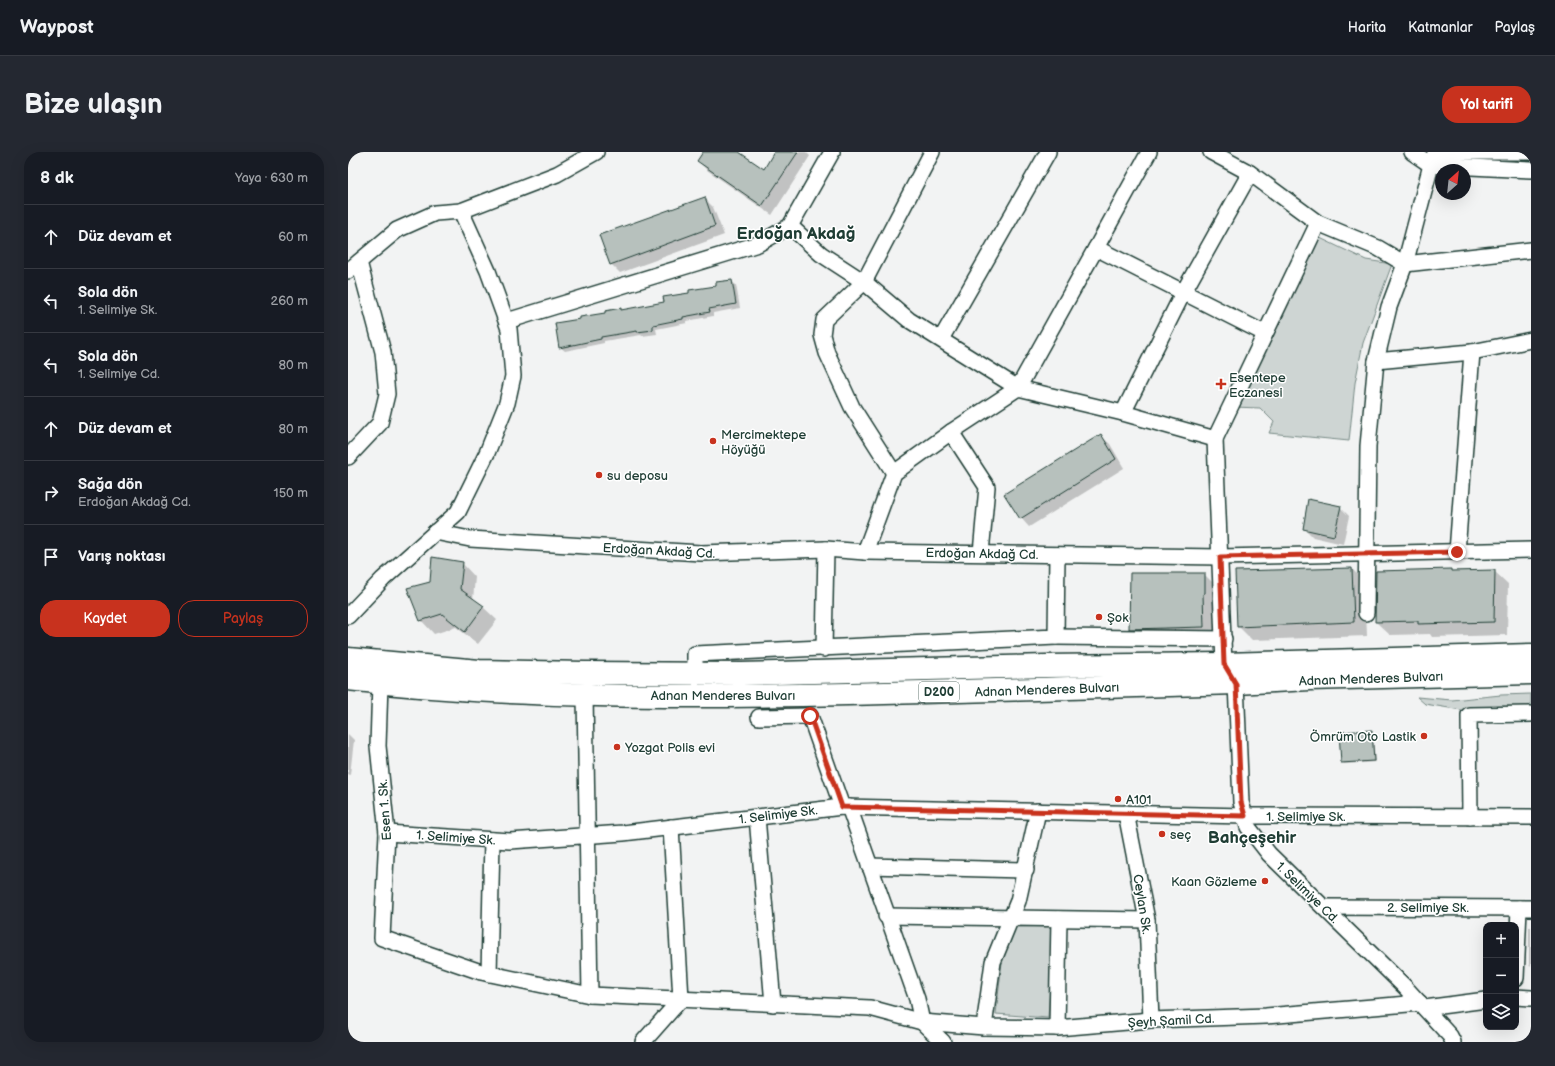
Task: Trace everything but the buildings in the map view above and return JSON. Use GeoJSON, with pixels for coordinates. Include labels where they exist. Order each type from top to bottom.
{"type":"FeatureCollection","features":[{"type":"Feature","properties":{"kind":"highway","name":"Adnan Menderes Bulvarı"},"geometry":{"type":"LineString","coordinates":[[348,659],[479,671],[695,674],[1224,664],[1531,655]]}},
{"type":"Feature","properties":{"kind":"highway","name":"Adnan Menderes Bulvarı"},"geometry":{"type":"LineString","coordinates":[[348,679],[456,689],[585,696],[765,696],[1236,684],[1309,679],[1531,673]]}},
{"type":"Feature","properties":{"kind":"street"},"geometry":{"type":"LineString","coordinates":[[348,457],[380,423],[387,394],[383,352],[353,266],[397,230],[435,214],[461,212],[557,174],[596,152]]}},
{"type":"Feature","properties":{"kind":"street"},"geometry":{"type":"LineString","coordinates":[[507,321],[758,244],[790,226],[832,152]]}},
{"type":"Feature","properties":{"kind":"street"},"geometry":{"type":"LineString","coordinates":[[894,474],[852,407],[827,353],[822,335],[824,320],[864,282],[932,152]]}},
{"type":"Feature","properties":{"kind":"street"},"geometry":{"type":"LineString","coordinates":[[941,339],[1048,152]]}},
{"type":"Feature","properties":{"kind":"street"},"geometry":{"type":"LineString","coordinates":[[865,552],[894,474],[952,432],[1018,388],[1149,152]]}},
{"type":"Feature","properties":{"kind":"street"},"geometry":{"type":"LineString","coordinates":[[1210,152],[1250,172],[1318,223],[1378,248],[1405,264],[1531,250]]}},
{"type":"Feature","properties":{"kind":"street"},"geometry":{"type":"LineString","coordinates":[[1412,152],[1531,170]]}},
{"type":"Feature","properties":{"kind":"street"},"geometry":{"type":"LineString","coordinates":[[1433,156],[1531,152]]}},
{"type":"Feature","properties":{"kind":"street"},"geometry":{"type":"LineString","coordinates":[[1366,614],[1368,554],[1368,446],[1376,361],[1389,307],[1405,264],[1433,156]]}},
{"type":"Feature","properties":{"kind":"street"},"geometry":{"type":"LineString","coordinates":[[1123,413],[1183,292],[1250,172]]}},
{"type":"Feature","properties":{"kind":"street"},"geometry":{"type":"LineString","coordinates":[[348,616],[383,579],[458,512],[487,453],[507,403],[513,376],[507,321],[488,271],[461,212]]}},
{"type":"Feature","properties":{"kind":"street"},"geometry":{"type":"LineString","coordinates":[[1236,684],[1224,664],[1215,439],[1264,333],[1318,223]]}},
{"type":"Feature","properties":{"kind":"street"},"geometry":{"type":"LineString","coordinates":[[790,226],[820,254],[864,282],[909,320],[1018,388],[1123,413],[1215,439]]}},
{"type":"Feature","properties":{"kind":"street"},"geometry":{"type":"LineString","coordinates":[[1096,248],[1264,333]]}},
{"type":"Feature","properties":{"kind":"street"},"geometry":{"type":"LineString","coordinates":[[1376,361],[1472,352],[1531,340]]}},
{"type":"Feature","properties":{"kind":"street"},"geometry":{"type":"LineString","coordinates":[[1457,552],[1472,352]]}},
{"type":"Feature","properties":{"kind":"street"},"geometry":{"type":"LineString","coordinates":[[952,432],[987,487],[981,553]]}},
{"type":"Feature","properties":{"kind":"street","name":"Erdoğan Akdağ Cd."},"geometry":{"type":"LineString","coordinates":[[435,532],[470,539],[702,553],[826,549],[865,552],[1220,557],[1531,550]]}},
{"type":"Feature","properties":{"kind":"street"},"geometry":{"type":"LineString","coordinates":[[824,649],[826,549]]}},
{"type":"Feature","properties":{"kind":"street"},"geometry":{"type":"LineString","coordinates":[[1056,637],[1057,554]]}},
{"type":"Feature","properties":{"kind":"street"},"geometry":{"type":"LineString","coordinates":[[695,674],[695,654],[1056,637],[1224,639]]}},
{"type":"Feature","properties":{"kind":"street","name":"Esen 1. Sk."},"geometry":{"type":"LineString","coordinates":[[380,683],[378,746],[387,833],[382,938]]}},
{"type":"Feature","properties":{"kind":"street","name":"1. Selimiye Cd."},"geometry":{"type":"LineString","coordinates":[[1236,684],[1241,802],[1248,826],[1269,854],[1423,1005],[1450,1036],[1453,1042]]}},
{"type":"Feature","properties":{"kind":"street"},"geometry":{"type":"LineString","coordinates":[[585,696],[586,836],[590,995]]}},
{"type":"Feature","properties":{"kind":"street"},"geometry":{"type":"LineString","coordinates":[[1470,817],[1469,715],[1531,714]]}},
{"type":"Feature","properties":{"kind":"street"},"geometry":{"type":"LineString","coordinates":[[759,717],[810,716],[869,866],[916,999],[922,1022],[943,1042]]}},
{"type":"Feature","properties":{"kind":"street","name":"1. Selimiye Sk."},"geometry":{"type":"LineString","coordinates":[[387,833],[510,841],[623,833],[845,807],[1245,816],[1531,817]]}},
{"type":"Feature","properties":{"kind":"street"},"geometry":{"type":"LineString","coordinates":[[984,1027],[993,962],[1018,901],[1038,811]]}},
{"type":"Feature","properties":{"kind":"street","name":"Ceylan Sk."},"geometry":{"type":"LineString","coordinates":[[1126,813],[1148,920],[1151,1020]]}},
{"type":"Feature","properties":{"kind":"street"},"geometry":{"type":"LineString","coordinates":[[757,817],[774,1004]]}},
{"type":"Feature","properties":{"kind":"street"},"geometry":{"type":"LineString","coordinates":[[644,1042],[681,999],[671,828]]}},
{"type":"Feature","properties":{"kind":"street"},"geometry":{"type":"LineString","coordinates":[[489,974],[492,840]]}},
{"type":"Feature","properties":{"kind":"street"},"geometry":{"type":"LineString","coordinates":[[869,866],[1026,870]]}},
{"type":"Feature","properties":{"kind":"street","name":"2. Selimiye Sk."},"geometry":{"type":"LineString","coordinates":[[1324,907],[1525,908]]}},
{"type":"Feature","properties":{"kind":"street"},"geometry":{"type":"LineString","coordinates":[[1519,958],[1525,908]]}},
{"type":"Feature","properties":{"kind":"street"},"geometry":{"type":"LineString","coordinates":[[886,916],[1148,920]]}},
{"type":"Feature","properties":{"kind":"street"},"geometry":{"type":"LineString","coordinates":[[1057,1028],[1058,919]]}},
{"type":"Feature","properties":{"kind":"street","name":"Şeyh Şamil Cd."},"geometry":{"type":"LineString","coordinates":[[382,938],[489,974],[590,995],[870,1008],[922,1022],[984,1027],[1057,1028],[1151,1020],[1266,1016],[1483,1000]]}},
{"type":"Feature","properties":{"kind":"street"},"geometry":{"type":"LineString","coordinates":[[1519,997],[1531,998]]}},
{"type":"Feature","properties":{"kind":"shaded area"},"geometry":{"type":"Polygon","coordinates":[[[1318,237],[1366,260],[1392,264],[1363,343],[1355,383],[1349,441],[1269,433],[1274,422],[1260,408],[1233,407],[1318,237]]]}},
{"type":"Feature","properties":{"kind":"shaded area"},"geometry":{"type":"Polygon","coordinates":[[[1531,694],[1531,709],[1461,710],[1425,704],[1417,697],[1452,700],[1501,695],[1531,694]]]}},
{"type":"Feature","properties":{"kind":"shaded area"},"geometry":{"type":"Polygon","coordinates":[[[1054,926],[1048,1018],[996,1014],[1003,954],[1012,927],[1054,926]]]}},
{"type":"Feature","properties":{"kind":"place","name":"Esentepe Eczanesi"},"geometry":{"type":"Point","coordinates":[1221,384]}},
{"type":"Feature","properties":{"kind":"place","name":"Mercimektepe Höyüğü"},"geometry":{"type":"Point","coordinates":[713,441]}},
{"type":"Feature","properties":{"kind":"place","name":"su deposu"},"geometry":{"type":"Point","coordinates":[599,475]}},
{"type":"Feature","properties":{"kind":"place","name":"Şok"},"geometry":{"type":"Point","coordinates":[1099,617]}},
{"type":"Feature","properties":{"kind":"place","name":"Ömrüm Oto Lastik"},"geometry":{"type":"Point","coordinates":[1424,736]}},
{"type":"Feature","properties":{"kind":"place","name":"Yozgat Polis evi"},"geometry":{"type":"Point","coordinates":[617,747]}},
{"type":"Feature","properties":{"kind":"place","name":"A101"},"geometry":{"type":"Point","coordinates":[1118,799]}},
{"type":"Feature","properties":{"kind":"place","name":"seç"},"geometry":{"type":"Point","coordinates":[1162,834]}},
{"type":"Feature","properties":{"kind":"place","name":"Kaan Gözleme"},"geometry":{"type":"Point","coordinates":[1265,881]}},
{"type":"Feature","properties":{"kind":"district","name":"Erdoğan Akdağ"},"geometry":{"type":"Point","coordinates":[796,233]}},
{"type":"Feature","properties":{"kind":"district","name":"Bahçeşehir"},"geometry":{"type":"Point","coordinates":[1252,837]}},
{"type":"Feature","properties":{"kind":"route"},"geometry":{"type":"LineString","coordinates":[[810,716],[842,807],[1245,816],[1241,802],[1236,684],[1224,664],[1220,557],[1457,552]]}}]}
